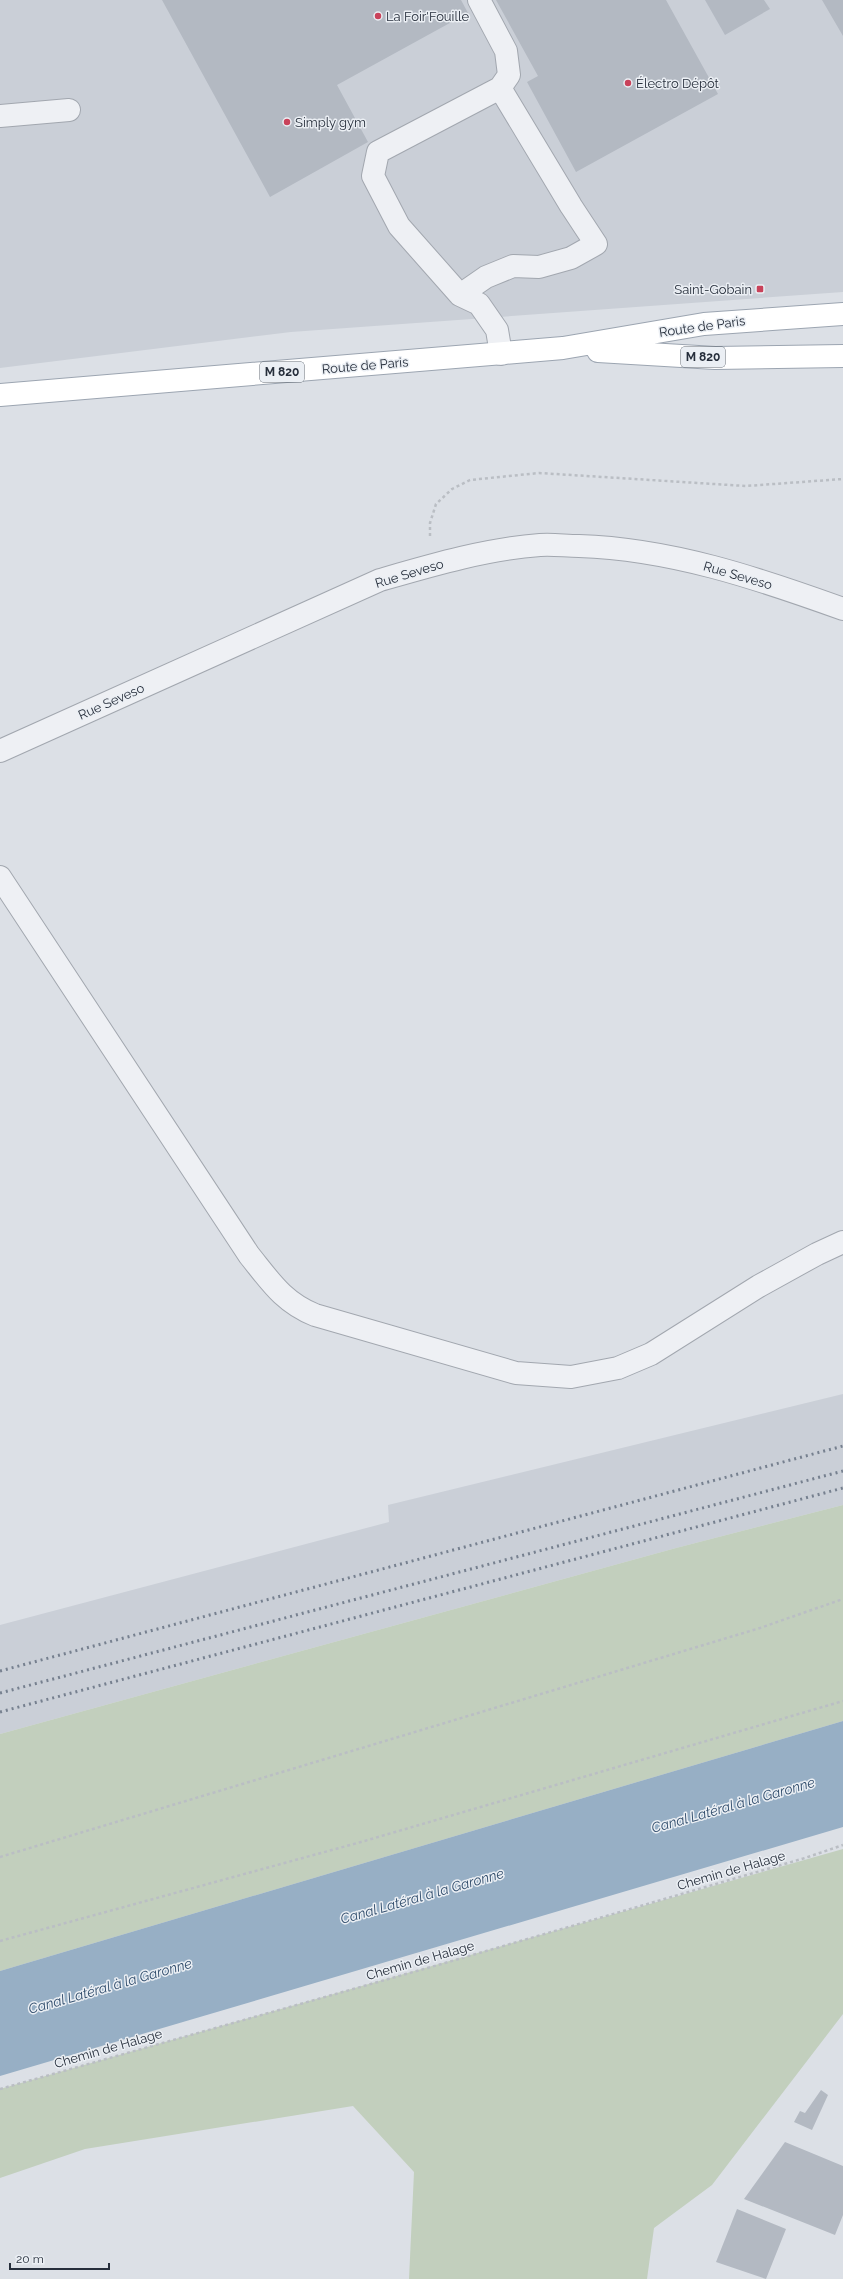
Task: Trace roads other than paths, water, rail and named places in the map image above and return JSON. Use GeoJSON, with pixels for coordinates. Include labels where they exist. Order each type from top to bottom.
{"type":"FeatureCollection","features":[{"type":"Feature","properties":{"kind":"main road","name":"Route de Paris"},"geometry":{"type":"LineString","coordinates":[[0,395],[501,354],[563,348],[704,324],[843,314]]}},
{"type":"Feature","properties":{"kind":"main road","name":"Route de Paris"},"geometry":{"type":"LineString","coordinates":[[563,348],[715,358],[843,356]]}},
{"type":"Feature","properties":{"kind":"street"},"geometry":{"type":"LineString","coordinates":[[479,0],[506,51],[509,75],[500,88],[378,152],[373,176],[399,226],[460,295],[479,304],[497,330],[501,354]]}},
{"type":"Feature","properties":{"kind":"street"},"geometry":{"type":"LineString","coordinates":[[460,295],[486,277],[513,266],[539,267],[571,258],[596,244],[571,206],[500,88]]}},
{"type":"Feature","properties":{"kind":"street"},"geometry":{"type":"LineString","coordinates":[[0,116],[69,110]]}},
{"type":"Feature","properties":{"kind":"street","name":"Rue Seveso"},"geometry":{"type":"LineString","coordinates":[[0,751],[380,580],[437,563],[485,553],[541,545],[602,547],[668,555],[748,576],[843,608]]}},
{"type":"Feature","properties":{"kind":"street"},"geometry":{"type":"LineString","coordinates":[[0,877],[249,1255],[279,1292],[297,1308],[315,1315],[516,1373],[571,1377],[618,1368],[650,1354],[759,1286],[817,1254],[843,1242]]}},
{"type":"Feature","properties":{"kind":"water","name":"Canal Latéral à la Garonne"},"geometry":{"type":"Polygon","coordinates":[[[843,1721],[843,1827],[0,2076],[0,1971],[843,1721]]]}},
{"type":"Feature","properties":{"kind":"railway"},"geometry":{"type":"LineString","coordinates":[[0,1671],[843,1446]]}},
{"type":"Feature","properties":{"kind":"railway"},"geometry":{"type":"LineString","coordinates":[[0,1693],[843,1471]]}},
{"type":"Feature","properties":{"kind":"railway"},"geometry":{"type":"LineString","coordinates":[[0,1712],[843,1488]]}},
{"type":"Feature","properties":{"kind":"place","name":"La Foir'Fouille"},"geometry":{"type":"Point","coordinates":[378,16]}},
{"type":"Feature","properties":{"kind":"place","name":"Électro Dépôt"},"geometry":{"type":"Point","coordinates":[628,83]}},
{"type":"Feature","properties":{"kind":"place","name":"Simply gym"},"geometry":{"type":"Point","coordinates":[287,122]}},
{"type":"Feature","properties":{"kind":"place","name":"Saint-Gobain"},"geometry":{"type":"Point","coordinates":[760,289]}}]}
